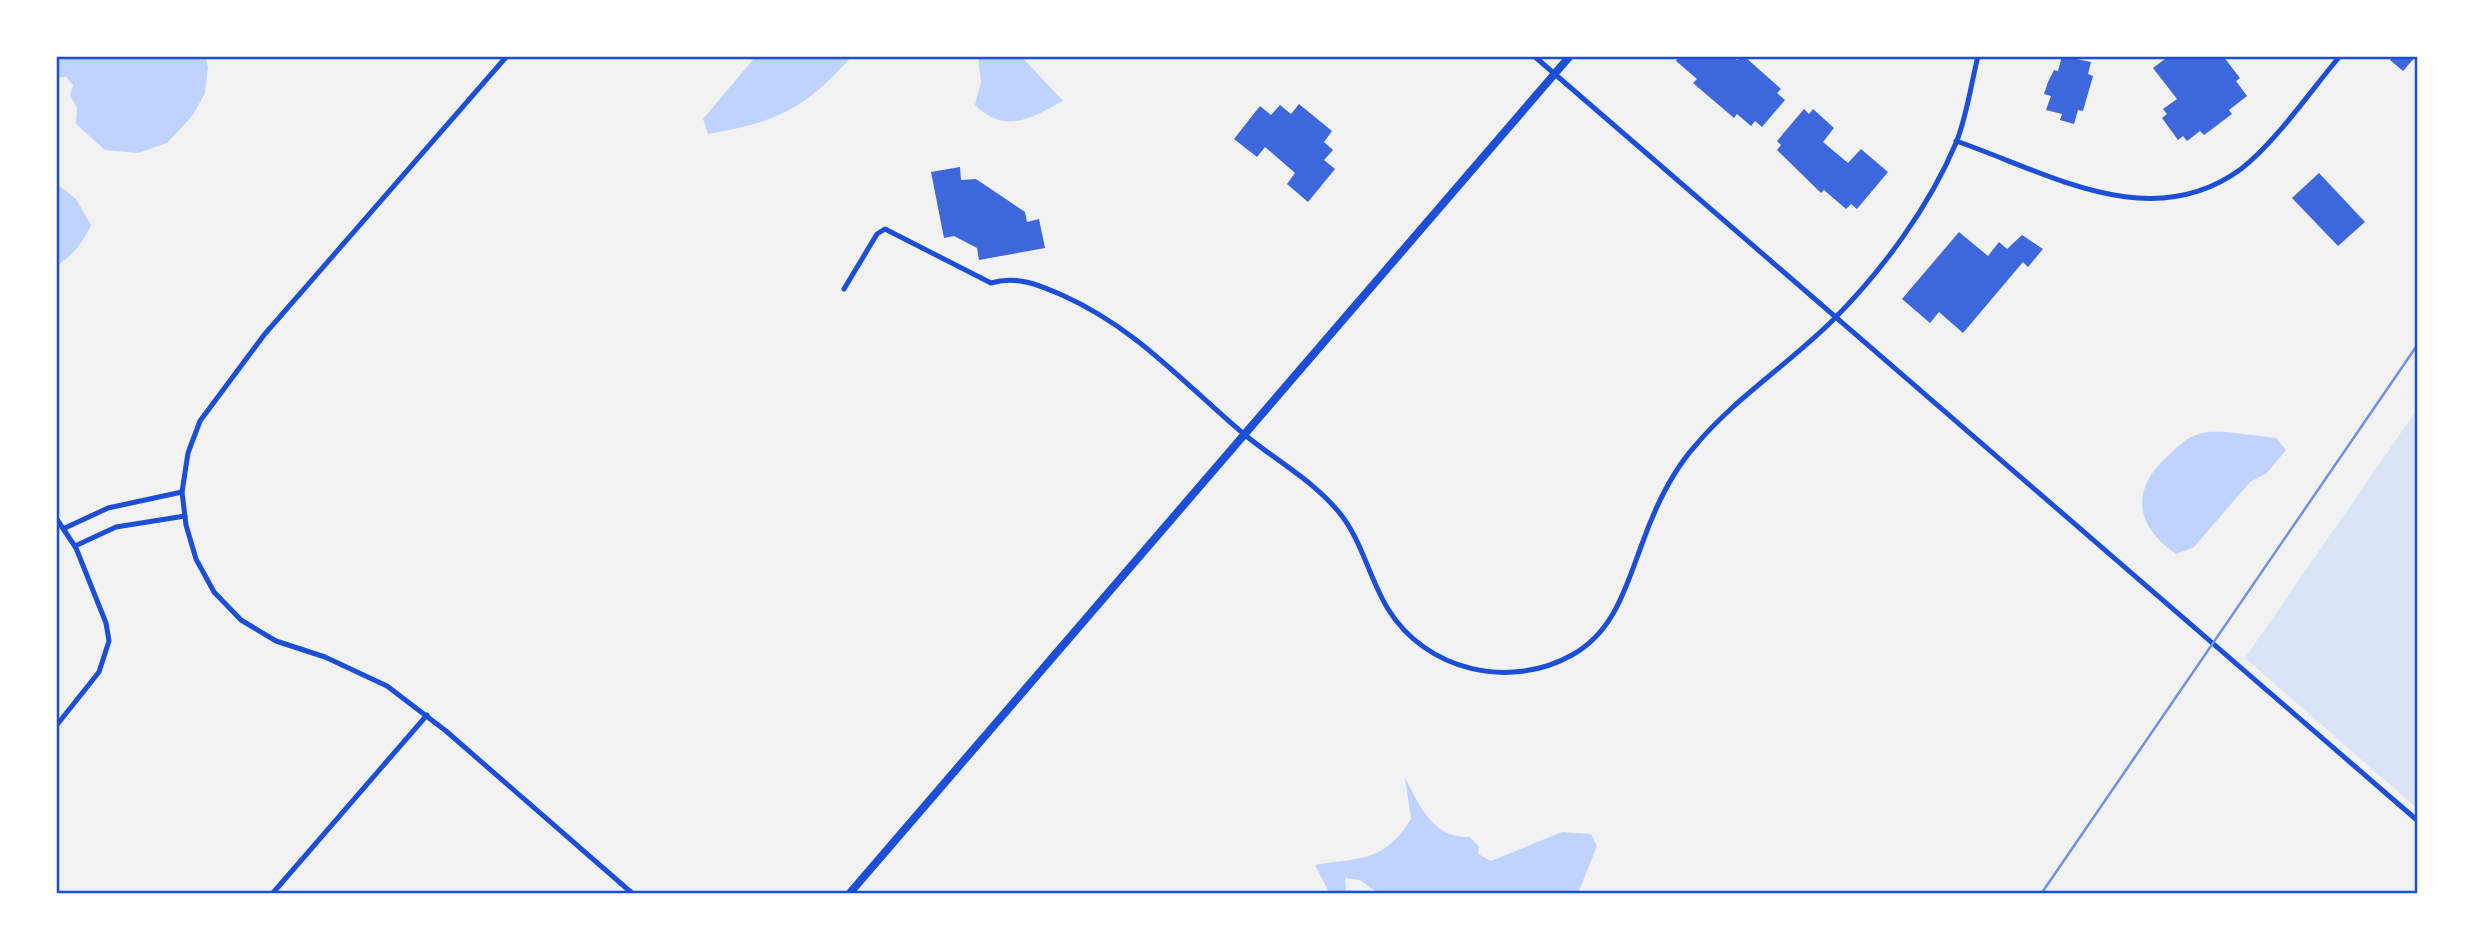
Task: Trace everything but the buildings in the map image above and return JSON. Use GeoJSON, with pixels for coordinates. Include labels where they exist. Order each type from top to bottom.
{"type":"FeatureCollection","features":[{"type":"Feature","properties":{"kind":"main road"},"geometry":{"type":"LineString","coordinates":[[849,894],[1570,56]]}},
{"type":"Feature","properties":{"kind":"street"},"geometry":{"type":"LineString","coordinates":[[507,56],[254,349],[200,421],[188,453],[182,492],[185,516],[196,559],[214,592],[241,620],[276,641],[325,657],[387,686],[427,715],[633,894]]}},
{"type":"Feature","properties":{"kind":"street"},"geometry":{"type":"LineString","coordinates":[[1534,56],[2418,821]]}},
{"type":"Feature","properties":{"kind":"street"},"geometry":{"type":"LineString","coordinates":[[844,289],[877,234],[885,229],[991,283],[1003,279],[1023,281],[1069,298],[1111,320],[1181,374],[1245,434],[1318,489],[1343,516],[1358,541],[1389,611],[1409,634],[1437,657],[1470,669],[1503,673],[1543,667],[1574,654],[1606,625],[1622,600],[1658,504],[1691,450],[1711,427],[1835,318],[1917,215],[1956,141],[1978,56]]}},
{"type":"Feature","properties":{"kind":"street"},"geometry":{"type":"LineString","coordinates":[[1956,141],[2099,194],[2131,199],[2172,197],[2207,186],[2241,169],[2340,56]]}},
{"type":"Feature","properties":{"kind":"street"},"geometry":{"type":"LineString","coordinates":[[65,528],[108,508],[182,492]]}},
{"type":"Feature","properties":{"kind":"street"},"geometry":{"type":"LineString","coordinates":[[75,546],[116,527],[185,516]]}},
{"type":"Feature","properties":{"kind":"street"},"geometry":{"type":"LineString","coordinates":[[56,518],[75,546],[106,623],[108,641],[99,672],[56,726]]}},
{"type":"Feature","properties":{"kind":"street"},"geometry":{"type":"LineString","coordinates":[[272,894],[427,715]]}},
{"type":"Feature","properties":{"kind":"shaded area"},"geometry":{"type":"Polygon","coordinates":[[[2418,408],[2418,809],[2245,658],[2418,408]]]}},
{"type":"Feature","properties":{"kind":"water"},"geometry":{"type":"Polygon","coordinates":[[[56,56],[205,56],[208,67],[205,93],[193,115],[167,143],[138,153],[105,150],[76,124],[77,108],[70,95],[73,85],[66,77],[56,78],[56,56]]]}},
{"type":"Feature","properties":{"kind":"water"},"geometry":{"type":"Polygon","coordinates":[[[756,56],[852,56],[819,89],[788,110],[753,124],[708,134],[703,119],[756,56]]]}},
{"type":"Feature","properties":{"kind":"water"},"geometry":{"type":"Polygon","coordinates":[[[978,56],[1021,56],[1063,101],[1019,121],[997,119],[986,114],[975,105],[981,82],[978,56]]]}},
{"type":"Feature","properties":{"kind":"water"},"geometry":{"type":"Polygon","coordinates":[[[56,183],[76,199],[91,225],[77,248],[56,266],[56,183]]]}},
{"type":"Feature","properties":{"kind":"water"},"geometry":{"type":"Polygon","coordinates":[[[2226,432],[2276,438],[2286,450],[2267,473],[2250,482],[2194,547],[2176,554],[2152,532],[2145,519],[2142,507],[2147,481],[2186,440],[2202,433],[2226,432]]]}},
{"type":"Feature","properties":{"kind":"water"},"geometry":{"type":"Polygon","coordinates":[[[1405,778],[1422,810],[1437,827],[1446,833],[1470,837],[1479,847],[1478,854],[1491,861],[1562,832],[1591,834],[1597,846],[1578,893],[1330,894],[1315,865],[1358,859],[1381,851],[1391,844],[1411,819],[1405,778]],[[1345,878],[1346,890],[1375,891],[1360,880],[1345,878]]]}},
{"type":"Feature","properties":{"kind":"railway"},"geometry":{"type":"LineString","coordinates":[[2041,894],[2418,344]]}}]}
